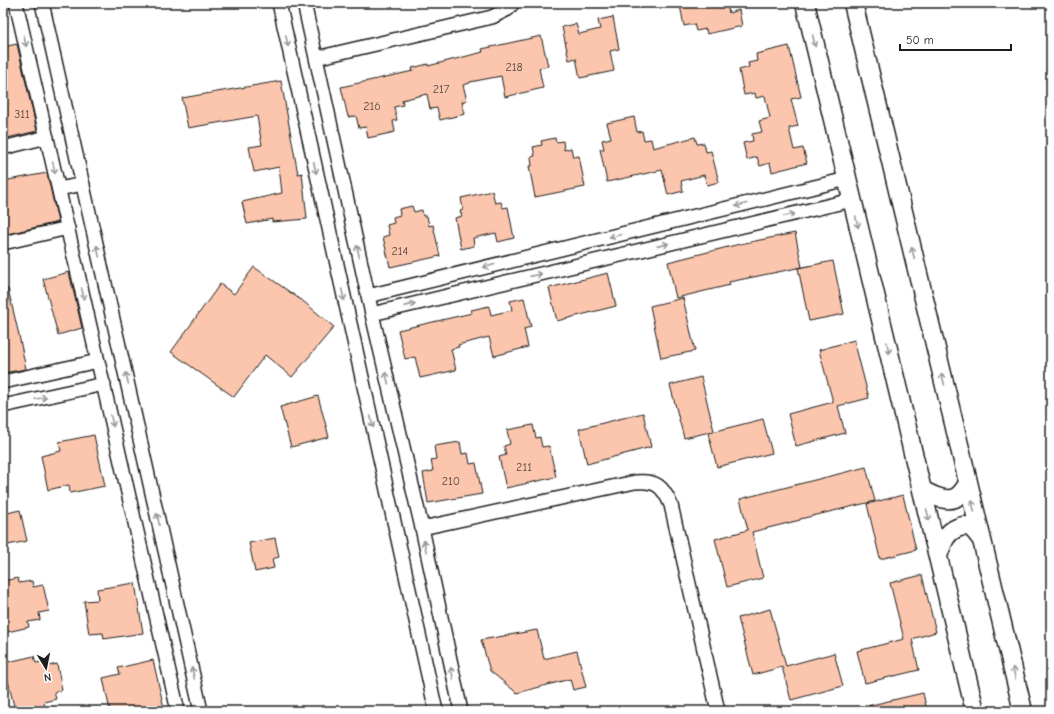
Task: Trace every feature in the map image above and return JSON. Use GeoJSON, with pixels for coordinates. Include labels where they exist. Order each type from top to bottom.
{"type":"FeatureCollection","features":[{"type":"Feature","properties":{"kind":"street"},"geometry":{"type":"LineString","coordinates":[[16,3],[178,711]]}},
{"type":"Feature","properties":{"kind":"street"},"geometry":{"type":"LineString","coordinates":[[42,3],[201,711]]}},
{"type":"Feature","properties":{"kind":"street"},"geometry":{"type":"LineString","coordinates":[[278,3],[436,711]]}},
{"type":"Feature","properties":{"kind":"street"},"geometry":{"type":"LineString","coordinates":[[304,3],[372,314],[422,528],[461,711]]}},
{"type":"Feature","properties":{"kind":"street"},"geometry":{"type":"LineString","coordinates":[[316,58],[492,17],[508,9],[513,3]]}},
{"type":"Feature","properties":{"kind":"street"},"geometry":{"type":"LineString","coordinates":[[805,3],[975,711]]}},
{"type":"Feature","properties":{"kind":"street"},"geometry":{"type":"LineString","coordinates":[[853,3],[1023,711]]}},
{"type":"Feature","properties":{"kind":"street"},"geometry":{"type":"LineString","coordinates":[[3,148],[47,138]]}},
{"type":"Feature","properties":{"kind":"street"},"geometry":{"type":"LineString","coordinates":[[368,296],[847,179]]}},
{"type":"Feature","properties":{"kind":"street"},"geometry":{"type":"LineString","coordinates":[[59,189],[83,184]]}},
{"type":"Feature","properties":{"kind":"street"},"geometry":{"type":"LineString","coordinates":[[372,314],[852,200]]}},
{"type":"Feature","properties":{"kind":"street"},"geometry":{"type":"LineString","coordinates":[[3,243],[68,228]]}},
{"type":"Feature","properties":{"kind":"street"},"geometry":{"type":"LineString","coordinates":[[3,382],[98,361]]}},
{"type":"Feature","properties":{"kind":"street"},"geometry":{"type":"LineString","coordinates":[[3,406],[104,384]]}},
{"type":"Feature","properties":{"kind":"street"},"geometry":{"type":"LineString","coordinates":[[422,528],[635,482],[647,481],[658,485],[666,494],[671,505],[718,711]]}},
{"type":"Feature","properties":{"kind":"street"},"geometry":{"type":"LineString","coordinates":[[922,490],[931,495],[951,499],[956,498],[968,484]]}},
{"type":"Feature","properties":{"kind":"street"},"geometry":{"type":"LineString","coordinates":[[938,556],[944,540],[950,532],[957,528],[964,526],[971,528],[981,539]]}},
{"type":"Feature","properties":{"kind":"street"},"geometry":{"type":"LineString","coordinates":[[143,554],[165,548]]}},
{"type":"Feature","properties":{"kind":"building"},"geometry":{"type":"Polygon","coordinates":[[[687,3],[727,3],[729,13],[739,10],[742,26],[707,34],[706,29],[696,31],[694,24],[684,26],[680,5],[687,3]]]}},
{"type":"Feature","properties":{"kind":"building"},"geometry":{"type":"Polygon","coordinates":[[[613,17],[619,49],[610,51],[614,71],[580,78],[576,58],[569,60],[562,27],[576,24],[579,34],[600,29],[598,20],[613,17]]]}},
{"type":"Feature","properties":{"kind":"building"},"geometry":{"type":"Polygon","coordinates":[[[541,36],[548,66],[539,68],[543,88],[505,97],[501,76],[470,82],[463,85],[467,100],[462,102],[465,114],[440,120],[437,108],[430,109],[427,94],[402,100],[403,105],[394,107],[397,120],[393,121],[395,132],[368,138],[366,127],[359,128],[356,116],[348,117],[341,87],[413,71],[412,68],[428,64],[428,66],[483,52],[482,49],[541,36]]]}},
{"type":"Feature","properties":{"kind":"building"},"geometry":{"type":"Polygon","coordinates":[[[17,44],[37,131],[3,139],[3,47],[17,44]]]}},
{"type":"Feature","properties":{"kind":"building"},"geometry":{"type":"Polygon","coordinates":[[[789,46],[801,97],[791,99],[798,126],[789,128],[794,150],[803,148],[807,163],[772,172],[770,163],[760,166],[757,157],[747,160],[743,143],[753,141],[752,134],[762,132],[759,121],[770,118],[765,96],[756,98],[755,93],[744,95],[739,70],[749,67],[748,63],[757,61],[756,54],[789,46]]]}},
{"type":"Feature","properties":{"kind":"building"},"geometry":{"type":"Polygon","coordinates":[[[281,81],[298,174],[302,173],[307,219],[272,222],[272,219],[247,224],[242,202],[282,193],[279,167],[254,172],[249,147],[262,145],[257,116],[188,128],[182,98],[281,81]]]}},
{"type":"Feature","properties":{"kind":"building"},"geometry":{"type":"Polygon","coordinates":[[[634,117],[637,132],[642,131],[644,140],[651,139],[653,148],[695,137],[697,144],[704,143],[706,152],[711,151],[719,182],[707,185],[704,175],[681,181],[683,191],[668,195],[662,170],[607,182],[600,149],[604,149],[602,140],[611,138],[607,123],[634,117]]]}},
{"type":"Feature","properties":{"kind":"building"},"geometry":{"type":"Polygon","coordinates":[[[555,138],[556,142],[563,141],[564,150],[571,148],[573,157],[579,156],[585,187],[535,197],[529,166],[532,166],[531,157],[535,156],[533,147],[542,145],[541,141],[555,138]]]}},
{"type":"Feature","properties":{"kind":"building"},"geometry":{"type":"Polygon","coordinates":[[[47,173],[58,222],[3,235],[3,181],[47,173]]]}},
{"type":"Feature","properties":{"kind":"building"},"geometry":{"type":"Polygon","coordinates":[[[492,191],[495,203],[501,202],[503,208],[508,207],[514,238],[498,242],[496,233],[473,238],[474,246],[461,249],[455,218],[462,216],[460,211],[463,210],[461,198],[492,191]]]}},
{"type":"Feature","properties":{"kind":"building"},"geometry":{"type":"Polygon","coordinates":[[[412,206],[414,212],[422,210],[423,216],[427,216],[429,226],[433,225],[440,256],[390,267],[383,237],[389,235],[387,225],[394,223],[393,217],[400,215],[399,209],[412,206]]]}},
{"type":"Feature","properties":{"kind":"building"},"geometry":{"type":"Polygon","coordinates":[[[795,233],[802,267],[729,282],[730,285],[676,298],[668,262],[740,244],[795,233]]]}},
{"type":"Feature","properties":{"kind":"building"},"geometry":{"type":"Polygon","coordinates":[[[833,261],[844,314],[809,321],[798,268],[833,261]]]}},
{"type":"Feature","properties":{"kind":"building"},"geometry":{"type":"Polygon","coordinates":[[[254,267],[304,302],[334,327],[292,377],[265,355],[234,397],[171,352],[220,284],[234,294],[254,267]]]}},
{"type":"Feature","properties":{"kind":"building"},"geometry":{"type":"Polygon","coordinates":[[[69,272],[82,328],[58,335],[43,279],[69,272]]]}},
{"type":"Feature","properties":{"kind":"building"},"geometry":{"type":"Polygon","coordinates":[[[608,273],[616,306],[557,321],[549,288],[608,273]]]}},
{"type":"Feature","properties":{"kind":"building"},"geometry":{"type":"Polygon","coordinates":[[[3,289],[8,289],[26,369],[3,373],[3,289]]]}},
{"type":"Feature","properties":{"kind":"building"},"geometry":{"type":"Polygon","coordinates":[[[524,298],[531,327],[524,329],[528,347],[494,356],[489,337],[458,345],[459,347],[451,349],[456,370],[420,378],[415,357],[405,359],[398,330],[472,313],[471,310],[489,306],[491,315],[512,310],[510,301],[524,298]]]}},
{"type":"Feature","properties":{"kind":"building"},"geometry":{"type":"Polygon","coordinates":[[[683,298],[695,351],[661,358],[650,306],[683,298]]]}},
{"type":"Feature","properties":{"kind":"building"},"geometry":{"type":"Polygon","coordinates":[[[854,340],[869,398],[838,406],[845,433],[796,446],[788,414],[833,402],[819,350],[854,340]]]}},
{"type":"Feature","properties":{"kind":"building"},"geometry":{"type":"Polygon","coordinates":[[[701,377],[714,431],[684,438],[670,385],[701,377]]]}},
{"type":"Feature","properties":{"kind":"building"},"geometry":{"type":"Polygon","coordinates":[[[318,396],[329,437],[291,447],[280,407],[318,396]]]}},
{"type":"Feature","properties":{"kind":"building"},"geometry":{"type":"Polygon","coordinates":[[[643,413],[651,447],[587,464],[579,429],[643,413]]]}},
{"type":"Feature","properties":{"kind":"building"},"geometry":{"type":"Polygon","coordinates":[[[763,419],[772,453],[717,467],[708,433],[763,419]]]}},
{"type":"Feature","properties":{"kind":"building"},"geometry":{"type":"Polygon","coordinates":[[[533,425],[536,438],[540,437],[542,447],[549,446],[556,477],[506,488],[499,457],[506,455],[504,446],[510,444],[507,430],[533,425]]]}},
{"type":"Feature","properties":{"kind":"building"},"geometry":{"type":"Polygon","coordinates":[[[94,435],[105,486],[70,493],[69,485],[48,490],[41,456],[61,451],[59,442],[94,435]]]}},
{"type":"Feature","properties":{"kind":"building"},"geometry":{"type":"Polygon","coordinates":[[[460,442],[462,454],[468,453],[470,464],[476,463],[482,494],[428,503],[423,473],[433,471],[431,460],[436,459],[434,446],[460,442]]]}},
{"type":"Feature","properties":{"kind":"building"},"geometry":{"type":"Polygon","coordinates":[[[866,467],[875,501],[752,532],[763,578],[727,587],[715,539],[748,530],[740,499],[866,467]]]}},
{"type":"Feature","properties":{"kind":"building"},"geometry":{"type":"Polygon","coordinates":[[[903,495],[916,550],[880,559],[867,504],[903,495]]]}},
{"type":"Feature","properties":{"kind":"building"},"geometry":{"type":"Polygon","coordinates":[[[20,510],[27,541],[3,546],[3,514],[20,510]]]}},
{"type":"Feature","properties":{"kind":"building"},"geometry":{"type":"Polygon","coordinates":[[[275,538],[279,557],[272,559],[274,568],[255,572],[249,543],[275,538]]]}},
{"type":"Feature","properties":{"kind":"building"},"geometry":{"type":"Polygon","coordinates":[[[922,575],[936,632],[912,639],[919,670],[865,683],[857,651],[904,639],[890,583],[922,575]]]}},
{"type":"Feature","properties":{"kind":"building"},"geometry":{"type":"Polygon","coordinates":[[[18,578],[19,583],[32,581],[33,587],[43,585],[49,611],[39,613],[40,620],[28,622],[29,627],[3,633],[3,581],[18,578]]]}},
{"type":"Feature","properties":{"kind":"building"},"geometry":{"type":"Polygon","coordinates":[[[135,583],[143,633],[104,639],[103,633],[89,634],[84,601],[98,600],[97,589],[135,583]]]}},
{"type":"Feature","properties":{"kind":"building"},"geometry":{"type":"Polygon","coordinates":[[[770,609],[786,666],[834,653],[843,686],[791,700],[782,667],[753,675],[738,618],[770,609]]]}},
{"type":"Feature","properties":{"kind":"building"},"geometry":{"type":"Polygon","coordinates":[[[537,630],[544,659],[577,651],[586,687],[573,690],[570,679],[517,693],[490,671],[481,640],[537,630]]]}},
{"type":"Feature","properties":{"kind":"building"},"geometry":{"type":"Polygon","coordinates":[[[34,656],[36,663],[47,661],[48,666],[57,664],[62,690],[54,692],[56,699],[44,702],[45,707],[25,711],[15,711],[4,663],[34,656]]]}},
{"type":"Feature","properties":{"kind":"building"},"geometry":{"type":"Polygon","coordinates":[[[153,660],[164,708],[152,711],[128,711],[128,709],[110,711],[103,678],[120,674],[118,668],[153,660]]]}},
{"type":"Feature","properties":{"kind":"building"},"geometry":{"type":"Polygon","coordinates":[[[923,693],[927,711],[867,711],[867,706],[923,693]]]}}]}
